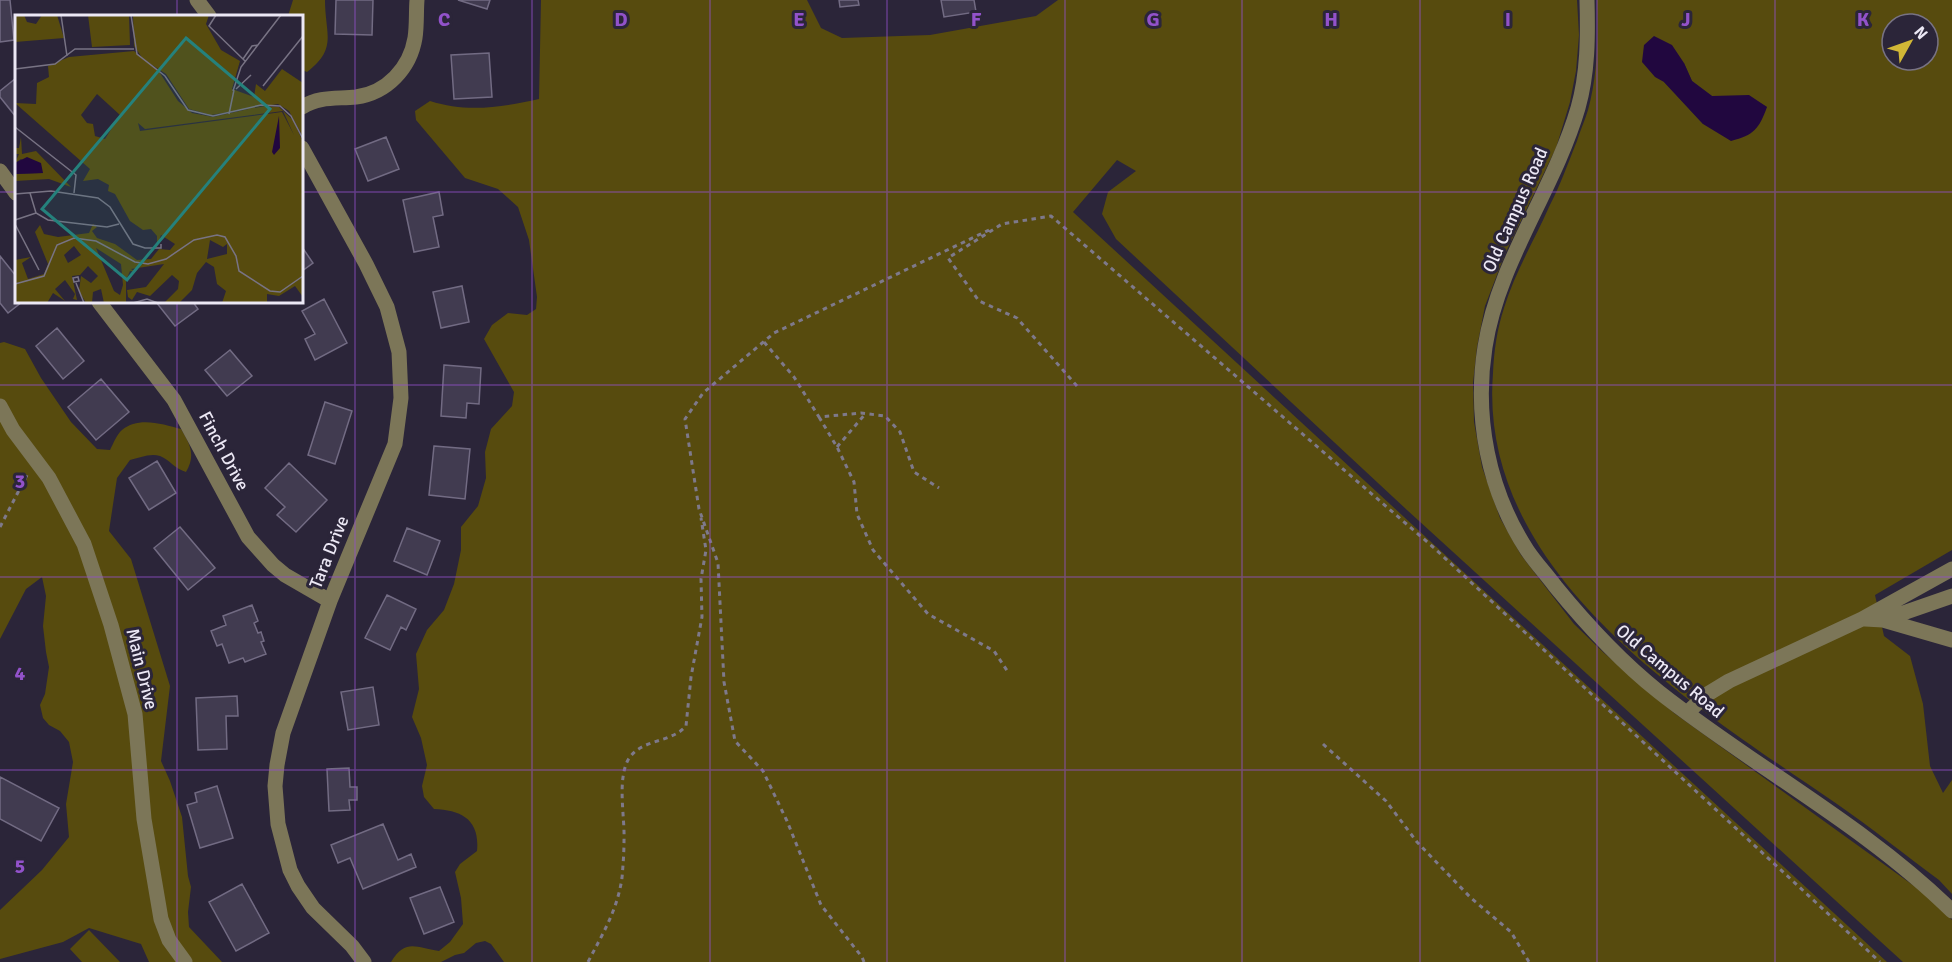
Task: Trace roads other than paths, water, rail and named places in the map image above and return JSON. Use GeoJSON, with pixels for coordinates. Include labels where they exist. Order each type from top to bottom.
{"type":"FeatureCollection","features":[{"type":"Feature","properties":{"kind":"street"},"geometry":{"type":"LineString","coordinates":[[197,0],[208,15]]}},
{"type":"Feature","properties":{"kind":"street"},"geometry":{"type":"LineString","coordinates":[[303,107],[319,99],[369,94],[393,80],[407,61],[415,39],[417,0]]}},
{"type":"Feature","properties":{"kind":"street","name":"Old Campus Road"},"geometry":{"type":"LineString","coordinates":[[1587,0],[1587,45],[1579,106],[1563,151],[1515,254],[1493,309],[1485,347],[1481,385],[1481,423],[1488,462],[1506,513],[1527,551],[1581,618],[1606,645],[1657,691],[1843,823],[1927,886],[1952,911]]}},
{"type":"Feature","properties":{"kind":"street","name":"Tara Drive"},"geometry":{"type":"LineString","coordinates":[[303,150],[387,306],[399,352],[401,398],[395,444],[330,601],[283,734],[277,765],[278,824],[286,858],[298,886],[313,908],[352,946],[364,962]]}},
{"type":"Feature","properties":{"kind":"street"},"geometry":{"type":"LineString","coordinates":[[0,171],[15,192]]}},
{"type":"Feature","properties":{"kind":"street","name":"Finch Drive"},"geometry":{"type":"LineString","coordinates":[[100,303],[174,400],[248,537],[273,566],[330,601]]}},
{"type":"Feature","properties":{"kind":"street","name":"Main Drive"},"geometry":{"type":"LineString","coordinates":[[0,406],[13,430],[49,478],[84,544],[111,626],[135,714],[144,819],[161,919],[170,940],[185,962]]}},
{"type":"Feature","properties":{"kind":"street"},"geometry":{"type":"LineString","coordinates":[[1687,713],[1706,695],[1729,681],[1862,619],[1952,569]]}},
{"type":"Feature","properties":{"kind":"street"},"geometry":{"type":"LineString","coordinates":[[1883,620],[1952,596]]}},
{"type":"Feature","properties":{"kind":"street"},"geometry":{"type":"LineString","coordinates":[[1862,619],[1883,620],[1952,640]]}}]}
